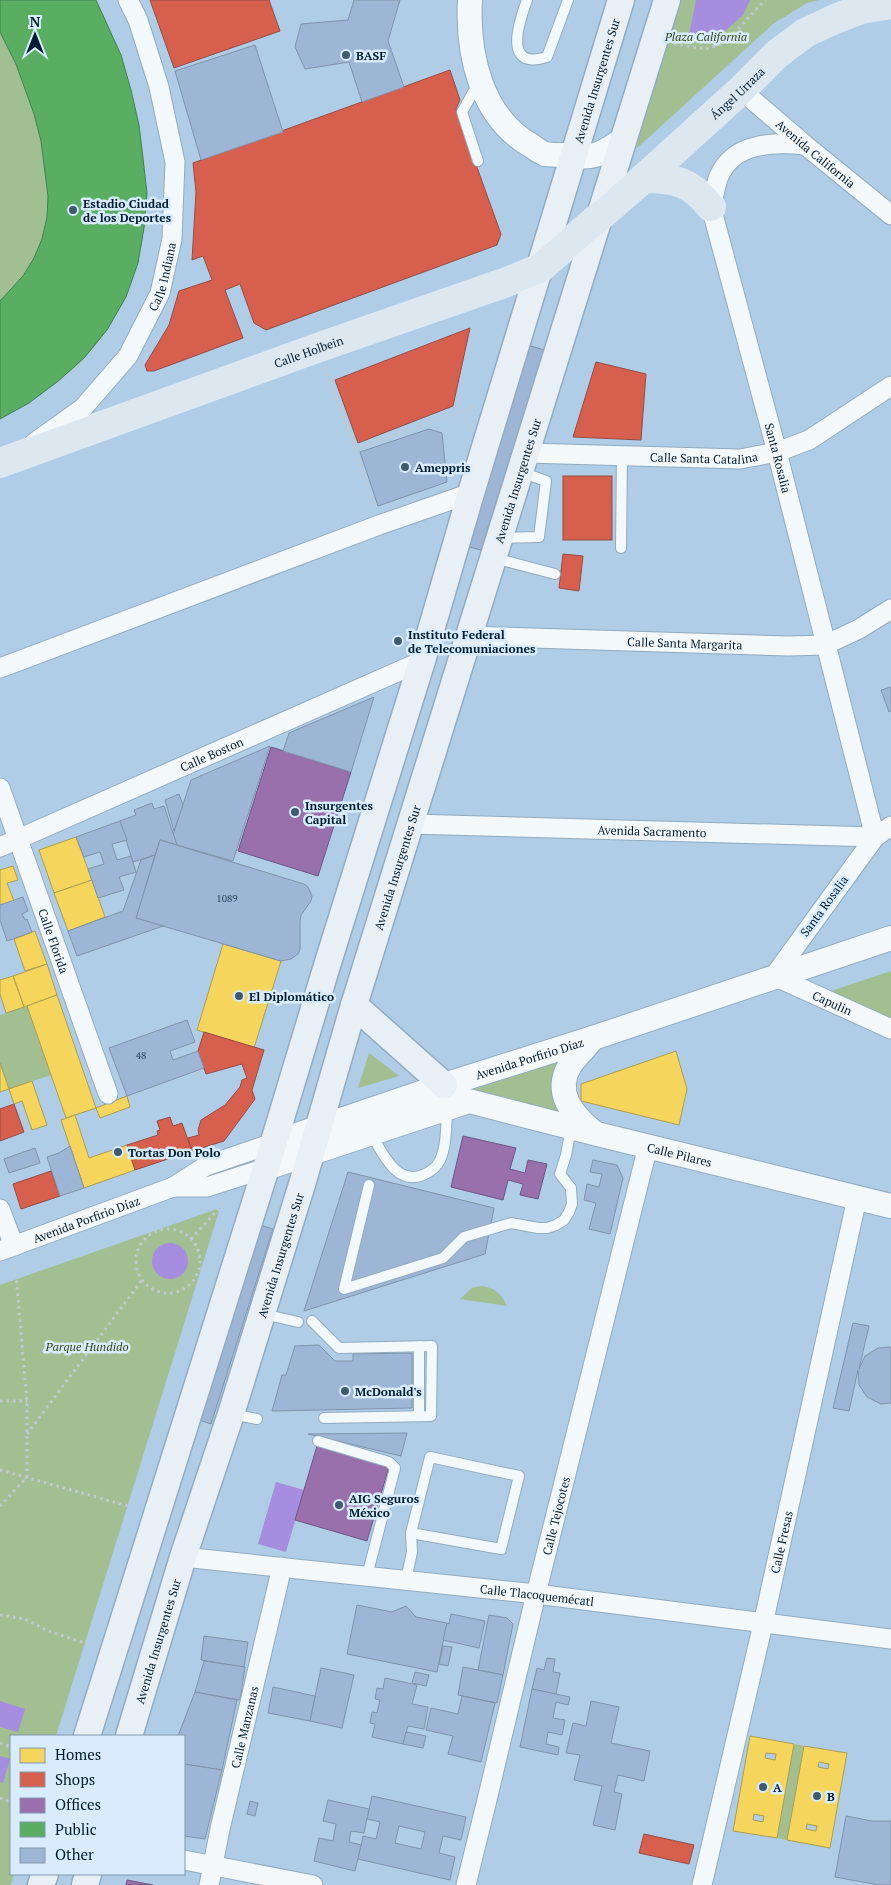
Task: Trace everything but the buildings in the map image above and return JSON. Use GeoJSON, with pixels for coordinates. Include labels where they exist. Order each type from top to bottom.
{"type":"FeatureCollection","features":[{"type":"Feature","properties":{"kind":"main road","name":"Avenida Insurgentes Sur"},"geometry":{"type":"LineString","coordinates":[[87,1735],[266,1168],[422,661],[471,493],[621,0]]}},
{"type":"Feature","properties":{"kind":"main road","name":"Avenida Insurgentes Sur"},"geometry":{"type":"LineString","coordinates":[[129,1735],[183,1557],[231,1414],[312,1152],[354,1005],[601,215],[666,0]]}},
{"type":"Feature","properties":{"kind":"main road","name":"Ángel Urraza"},"geometry":{"type":"LineString","coordinates":[[601,215],[741,90],[777,54],[805,33],[835,19],[861,10],[891,4]]}},
{"type":"Feature","properties":{"kind":"main road"},"geometry":{"type":"LineString","coordinates":[[644,178],[665,178],[678,181],[691,187],[711,207]]}},
{"type":"Feature","properties":{"kind":"main road","name":"Calle Holbein"},"geometry":{"type":"LineString","coordinates":[[5,459],[504,284],[539,269],[601,215]]}},
{"type":"Feature","properties":{"kind":"main road"},"geometry":{"type":"LineString","coordinates":[[354,1005],[454,1098]]}},
{"type":"Feature","properties":{"kind":"street","name":"Calle Indiana"},"geometry":{"type":"LineString","coordinates":[[5,459],[83,408],[128,356],[160,293],[172,239],[175,162],[159,87],[138,20],[128,0]]}},
{"type":"Feature","properties":{"kind":"street"},"geometry":{"type":"LineString","coordinates":[[470,0],[469,20],[476,72],[485,96],[499,118],[518,139],[545,154],[574,156],[597,155],[624,139]]}},
{"type":"Feature","properties":{"kind":"street","name":"Avenida California"},"geometry":{"type":"LineString","coordinates":[[741,90],[891,216]]}},
{"type":"Feature","properties":{"kind":"street"},"geometry":{"type":"LineString","coordinates":[[711,207],[720,175],[729,162],[744,150],[764,144],[805,145]]}},
{"type":"Feature","properties":{"kind":"street","name":"Santa Rosalia"},"geometry":{"type":"LineString","coordinates":[[711,207],[777,452],[825,645],[883,840],[774,976]]}},
{"type":"Feature","properties":{"kind":"street","name":"Calle Santa Catalina"},"geometry":{"type":"LineString","coordinates":[[523,463],[622,456],[740,459],[777,452],[809,440],[891,386]]}},
{"type":"Feature","properties":{"kind":"street"},"geometry":{"type":"LineString","coordinates":[[0,668],[379,525],[471,493]]}},
{"type":"Feature","properties":{"kind":"street","name":"Calle Santa Margarita"},"geometry":{"type":"LineString","coordinates":[[469,636],[788,646],[825,645],[859,629],[891,609]]}},
{"type":"Feature","properties":{"kind":"street","name":"Calle Boston"},"geometry":{"type":"LineString","coordinates":[[0,847],[422,661]]}},
{"type":"Feature","properties":{"kind":"street","name":"Calle Florida"},"geometry":{"type":"LineString","coordinates":[[0,788],[108,1094]]}},
{"type":"Feature","properties":{"kind":"street","name":"Avenida Sacramento"},"geometry":{"type":"LineString","coordinates":[[410,824],[883,840]]}},
{"type":"Feature","properties":{"kind":"street"},"geometry":{"type":"LineString","coordinates":[[883,840],[891,826]]}},
{"type":"Feature","properties":{"kind":"street","name":"Avenida Porfirio Díaz"},"geometry":{"type":"LineString","coordinates":[[173,1187],[207,1187],[371,1133],[593,1038],[891,938]]}},
{"type":"Feature","properties":{"kind":"street","name":"Capulin"},"geometry":{"type":"LineString","coordinates":[[774,976],[891,1029]]}},
{"type":"Feature","properties":{"kind":"street"},"geometry":{"type":"LineString","coordinates":[[593,1038],[570,1066],[564,1080],[565,1096],[570,1110],[597,1134]]}},
{"type":"Feature","properties":{"kind":"street","name":"Avenida Porfirio Díaz"},"geometry":{"type":"LineString","coordinates":[[7,1249],[173,1187],[206,1166],[319,1127],[454,1098]]}},
{"type":"Feature","properties":{"kind":"street","name":"Calle Pilares"},"geometry":{"type":"LineString","coordinates":[[454,1098],[891,1206]]}},
{"type":"Feature","properties":{"kind":"street","name":"Calle Tejocotes"},"geometry":{"type":"LineString","coordinates":[[466,1885],[536,1594],[648,1146]]}},
{"type":"Feature","properties":{"kind":"street","name":"Calle Fresas"},"geometry":{"type":"LineString","coordinates":[[702,1885],[763,1624],[857,1198]]}},
{"type":"Feature","properties":{"kind":"street"},"geometry":{"type":"LineString","coordinates":[[0,1209],[7,1249]]}},
{"type":"Feature","properties":{"kind":"street","name":"Calle Tlacoquemécatl"},"geometry":{"type":"LineString","coordinates":[[183,1557],[536,1594],[891,1639]]}},
{"type":"Feature","properties":{"kind":"street","name":"Calle Manzanas"},"geometry":{"type":"LineString","coordinates":[[209,1885],[282,1567]]}},
{"type":"Feature","properties":{"kind":"street"},"geometry":{"type":"LineString","coordinates":[[185,1860],[313,1885]]}},
{"type":"Feature","properties":{"kind":"lane"},"geometry":{"type":"LineString","coordinates":[[526,0],[516,38],[518,50],[525,58],[536,61],[547,57],[568,0]]}},
{"type":"Feature","properties":{"kind":"lane"},"geometry":{"type":"LineString","coordinates":[[478,161],[462,112],[480,81]]}},
{"type":"Feature","properties":{"kind":"lane"},"geometry":{"type":"LineString","coordinates":[[621,548],[622,456]]}},
{"type":"Feature","properties":{"kind":"lane"},"geometry":{"type":"LineString","coordinates":[[497,548],[540,537],[546,481],[523,463]]}},
{"type":"Feature","properties":{"kind":"lane"},"geometry":{"type":"LineString","coordinates":[[497,548],[554,574]]}},
{"type":"Feature","properties":{"kind":"lane"},"geometry":{"type":"LineString","coordinates":[[371,1133],[395,1171],[403,1175],[420,1176],[435,1167],[440,1160],[454,1098]]}},
{"type":"Feature","properties":{"kind":"lane"},"geometry":{"type":"LineString","coordinates":[[370,1185],[344,1289],[390,1273],[443,1258],[464,1237],[511,1223],[547,1228],[564,1220],[569,1212],[572,1196],[570,1188],[560,1174],[566,1155],[571,1127]]}},
{"type":"Feature","properties":{"kind":"lane"},"geometry":{"type":"LineString","coordinates":[[262,1313],[298,1322]]}},
{"type":"Feature","properties":{"kind":"lane"},"geometry":{"type":"LineString","coordinates":[[312,1321],[339,1348],[432,1346],[431,1416],[324,1418]]}},
{"type":"Feature","properties":{"kind":"lane"},"geometry":{"type":"LineString","coordinates":[[231,1414],[257,1419]]}},
{"type":"Feature","properties":{"kind":"lane"},"geometry":{"type":"LineString","coordinates":[[318,1441],[389,1462],[395,1468],[368,1576]]}},
{"type":"Feature","properties":{"kind":"lane"},"geometry":{"type":"LineString","coordinates":[[406,1580],[412,1552],[411,1532],[430,1457],[519,1476],[501,1549],[411,1532]]}},
{"type":"Feature","properties":{"kind":"path"},"geometry":{"type":"LineString","coordinates":[[674,44],[706,49],[726,42],[765,0]]}},
{"type":"Feature","properties":{"kind":"path"},"geometry":{"type":"LineString","coordinates":[[317,348],[355,449],[379,525]]}},
{"type":"Feature","properties":{"kind":"path"},"geometry":{"type":"LineString","coordinates":[[355,449],[500,398]]}},
{"type":"Feature","properties":{"kind":"path"},"geometry":{"type":"LineString","coordinates":[[191,1239],[224,1203]]}},
{"type":"Feature","properties":{"kind":"path"},"geometry":{"type":"LineString","coordinates":[[165,1230],[183,1233],[191,1239],[200,1256],[200,1265],[192,1282],[185,1288],[167,1293],[149,1287],[142,1280],[136,1262],[141,1244],[148,1237],[165,1230]]}},
{"type":"Feature","properties":{"kind":"path"},"geometry":{"type":"LineString","coordinates":[[0,1506],[27,1476],[27,1401],[7,1249]]}},
{"type":"Feature","properties":{"kind":"path"},"geometry":{"type":"LineString","coordinates":[[27,1435],[142,1280]]}},
{"type":"Feature","properties":{"kind":"path"},"geometry":{"type":"LineString","coordinates":[[0,1401],[27,1401]]}},
{"type":"Feature","properties":{"kind":"path"},"geometry":{"type":"LineString","coordinates":[[0,1470],[27,1476],[132,1507]]}},
{"type":"Feature","properties":{"kind":"path"},"geometry":{"type":"LineString","coordinates":[[0,1615],[25,1619],[48,1631],[91,1645]]}},
{"type":"Feature","properties":{"kind":"green space","name":"Estadio Ciudad de los Deportes"},"geometry":{"type":"Polygon","coordinates":[[[0,0],[96,0],[128,79],[145,165],[145,209],[140,251],[127,292],[107,330],[85,357],[59,381],[0,419],[0,0]]]}},
{"type":"Feature","properties":{"kind":"green space","name":"Plaza California"},"geometry":{"type":"Polygon","coordinates":[[[679,0],[819,0],[807,3],[773,24],[636,149],[679,0]]]}},
{"type":"Feature","properties":{"kind":"green space"},"geometry":{"type":"Polygon","coordinates":[[[891,971],[891,1018],[831,991],[891,971]]]}},
{"type":"Feature","properties":{"kind":"green space"},"geometry":{"type":"Polygon","coordinates":[[[27,1006],[51,1075],[9,1089],[0,1063],[0,1015],[27,1006]]]}},
{"type":"Feature","properties":{"kind":"green space"},"geometry":{"type":"Polygon","coordinates":[[[369,1053],[399,1076],[358,1088],[369,1053]]]}},
{"type":"Feature","properties":{"kind":"green space"},"geometry":{"type":"Polygon","coordinates":[[[558,1062],[554,1076],[562,1112],[470,1090],[558,1062]]]}},
{"type":"Feature","properties":{"kind":"green space","name":"Parque Hundido"},"geometry":{"type":"Polygon","coordinates":[[[220,1208],[56,1735],[10,1735],[10,1875],[14,1875],[11,1885],[0,1885],[0,1285],[220,1208]]]}},
{"type":"Feature","properties":{"kind":"green space"},"geometry":{"type":"Polygon","coordinates":[[[480,1286],[496,1291],[507,1306],[460,1299],[472,1288],[480,1286]]]}},
{"type":"Feature","properties":{"kind":"green space"},"geometry":{"type":"Polygon","coordinates":[[[794,1744],[804,1746],[787,1840],[777,1838],[794,1744]]]}},
{"type":"Feature","properties":{"kind":"shaded area"},"geometry":{"type":"Polygon","coordinates":[[[696,0],[750,0],[743,15],[716,39],[688,40],[696,0]]]}},
{"type":"Feature","properties":{"kind":"shaded area"},"geometry":{"type":"Polygon","coordinates":[[[170,1243],[177,1244],[183,1248],[187,1254],[187,1268],[183,1274],[177,1278],[170,1279],[163,1278],[157,1274],[153,1268],[152,1261],[153,1254],[157,1248],[163,1244],[170,1243]]]}},
{"type":"Feature","properties":{"kind":"shaded area"},"geometry":{"type":"Polygon","coordinates":[[[276,1482],[304,1490],[286,1552],[258,1544],[276,1482]]]}},
{"type":"Feature","properties":{"kind":"shaded area"},"geometry":{"type":"Polygon","coordinates":[[[0,1701],[25,1709],[18,1732],[0,1727],[0,1701]]]}},
{"type":"Feature","properties":{"kind":"shaded area"},"geometry":{"type":"Polygon","coordinates":[[[0,1756],[10,1759],[3,1783],[0,1782],[0,1756]]]}},
{"type":"Feature","properties":{"kind":"place","name":"BASF"},"geometry":{"type":"Point","coordinates":[346,55]}},
{"type":"Feature","properties":{"kind":"place","name":"Estadio Ciudad de los Deportes"},"geometry":{"type":"Point","coordinates":[73,210]}},
{"type":"Feature","properties":{"kind":"place","name":"Ameppris"},"geometry":{"type":"Point","coordinates":[405,467]}},
{"type":"Feature","properties":{"kind":"place","name":"Instituto Federal de Telecomuniaciones"},"geometry":{"type":"Point","coordinates":[398,641]}},
{"type":"Feature","properties":{"kind":"place","name":"Insurgentes Capital"},"geometry":{"type":"Point","coordinates":[295,812]}},
{"type":"Feature","properties":{"kind":"place","name":"El Diplomático"},"geometry":{"type":"Point","coordinates":[239,996]}},
{"type":"Feature","properties":{"kind":"place","name":"Tortas Don Polo"},"geometry":{"type":"Point","coordinates":[118,1152]}},
{"type":"Feature","properties":{"kind":"place","name":"McDonald's"},"geometry":{"type":"Point","coordinates":[345,1391]}},
{"type":"Feature","properties":{"kind":"place","name":"AIG Seguros México"},"geometry":{"type":"Point","coordinates":[339,1505]}},
{"type":"Feature","properties":{"kind":"place","name":"A"},"geometry":{"type":"Point","coordinates":[763,1787]}},
{"type":"Feature","properties":{"kind":"place","name":"B"},"geometry":{"type":"Point","coordinates":[817,1796]}}]}
